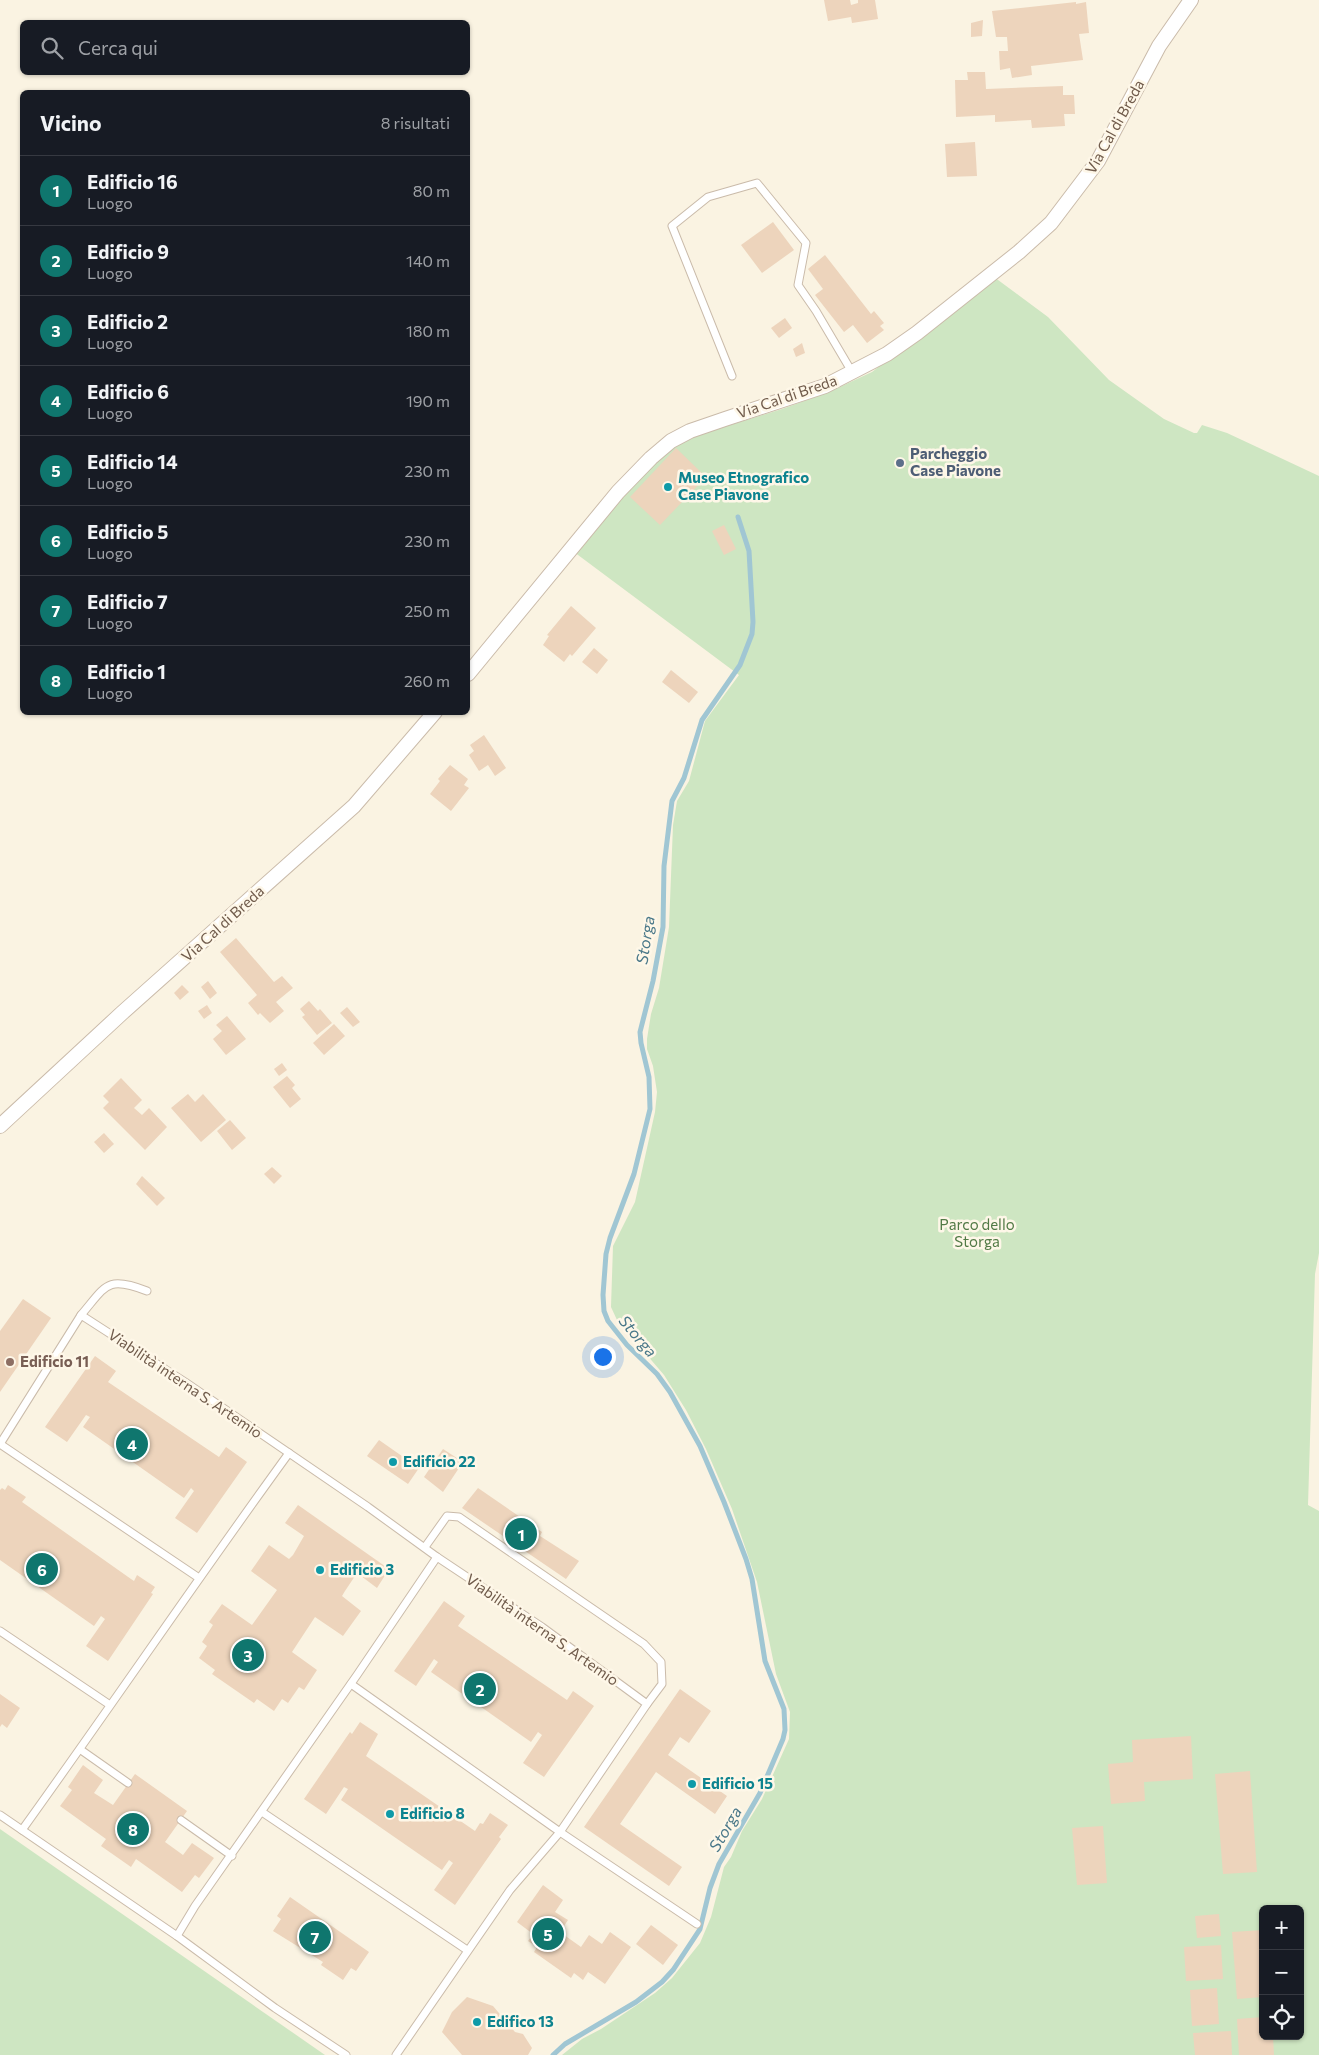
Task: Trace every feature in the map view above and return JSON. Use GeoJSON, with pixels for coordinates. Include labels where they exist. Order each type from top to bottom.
{"type":"FeatureCollection","features":[{"type":"Feature","properties":{"kind":"street","name":"Via Cal di Breda"},"geometry":{"type":"LineString","coordinates":[[470,672],[618,492],[651,458],[671,441],[690,431],[825,386],[887,354],[917,333],[1019,252],[1051,223],[1098,161],[1159,46],[1191,0]]}},
{"type":"Feature","properties":{"kind":"street","name":"Via Cal di Breda"},"geometry":{"type":"LineString","coordinates":[[0,1126],[122,1013],[354,806],[432,715]]}},
{"type":"Feature","properties":{"kind":"lane"},"geometry":{"type":"LineString","coordinates":[[732,376],[672,226],[708,197],[756,183],[806,243],[798,285],[853,373]]}},
{"type":"Feature","properties":{"kind":"lane"},"geometry":{"type":"LineString","coordinates":[[146,1291],[132,1285],[118,1283],[108,1285],[81,1315],[0,1444],[198,1578]]}},
{"type":"Feature","properties":{"kind":"lane","name":"Viabilità interna S. Artemio"},"geometry":{"type":"LineString","coordinates":[[81,1315],[184,1382],[425,1547],[436,1557],[542,1627],[647,1704]]}},
{"type":"Feature","properties":{"kind":"lane"},"geometry":{"type":"LineString","coordinates":[[22,1830],[81,1750],[198,1578],[288,1453]]}},
{"type":"Feature","properties":{"kind":"lane"},"geometry":{"type":"LineString","coordinates":[[396,2055],[510,1890],[560,1832],[662,1684],[661,1662],[644,1644],[459,1517],[446,1516],[425,1547]]}},
{"type":"Feature","properties":{"kind":"lane"},"geometry":{"type":"LineString","coordinates":[[176,1936],[194,1906],[232,1856],[436,1557]]}},
{"type":"Feature","properties":{"kind":"lane"},"geometry":{"type":"LineString","coordinates":[[0,1631],[110,1705]]}},
{"type":"Feature","properties":{"kind":"lane"},"geometry":{"type":"LineString","coordinates":[[351,1684],[560,1832],[696,1924]]}},
{"type":"Feature","properties":{"kind":"lane"},"geometry":{"type":"LineString","coordinates":[[81,1750],[128,1783]]}},
{"type":"Feature","properties":{"kind":"lane"},"geometry":{"type":"LineString","coordinates":[[262,1812],[467,1950]]}},
{"type":"Feature","properties":{"kind":"lane"},"geometry":{"type":"LineString","coordinates":[[0,1815],[176,1936],[275,2008],[346,2055]]}},
{"type":"Feature","properties":{"kind":"lane"},"geometry":{"type":"LineString","coordinates":[[180,1820],[232,1856]]}},
{"type":"Feature","properties":{"kind":"green space","name":"Parco dello Storga"},"geometry":{"type":"Polygon","coordinates":[[[994,277],[1048,317],[1109,380],[1164,419],[1194,433],[1197,433],[1202,425],[1227,433],[1319,476],[1319,1253],[1315,1274],[1308,1505],[1319,1511],[1319,2055],[562,2055],[582,2039],[601,2029],[655,1993],[672,1978],[700,1943],[711,1917],[724,1867],[731,1857],[742,1831],[762,1799],[789,1739],[790,1712],[776,1674],[757,1582],[732,1509],[706,1449],[686,1410],[664,1375],[617,1320],[611,1307],[613,1246],[635,1202],[655,1112],[657,1092],[653,1066],[647,1049],[647,1039],[651,1014],[659,988],[669,927],[673,825],[677,801],[689,781],[705,721],[739,675],[574,552],[622,493],[666,452],[688,438],[782,409],[829,392],[872,372],[994,277]]]}},
{"type":"Feature","properties":{"kind":"green space"},"geometry":{"type":"Polygon","coordinates":[[[0,1829],[325,2055],[0,2055],[0,1829]]]}},
{"type":"Feature","properties":{"kind":"building"},"geometry":{"type":"Polygon","coordinates":[[[824,0],[850,0],[851,5],[858,3],[858,0],[875,0],[878,19],[852,23],[851,17],[828,21],[824,0]]]}},
{"type":"Feature","properties":{"kind":"building"},"geometry":{"type":"Polygon","coordinates":[[[1076,2],[1076,4],[1086,2],[1089,33],[1079,34],[1083,60],[1031,66],[1032,75],[1012,78],[1010,68],[1000,70],[999,51],[1008,51],[1007,37],[996,37],[992,11],[1076,2]]]}},
{"type":"Feature","properties":{"kind":"building"},"geometry":{"type":"Polygon","coordinates":[[[983,20],[982,36],[971,37],[971,23],[983,20]]]}},
{"type":"Feature","properties":{"kind":"building"},"geometry":{"type":"Polygon","coordinates":[[[967,72],[985,72],[986,89],[1063,86],[1063,95],[1074,95],[1075,114],[1064,114],[1065,126],[1032,128],[1031,120],[995,122],[995,115],[956,117],[955,80],[968,80],[967,72]]]}},
{"type":"Feature","properties":{"kind":"building"},"geometry":{"type":"Polygon","coordinates":[[[975,142],[977,176],[947,177],[945,144],[975,142]]]}},
{"type":"Feature","properties":{"kind":"building"},"geometry":{"type":"Polygon","coordinates":[[[773,222],[794,250],[762,273],[741,245],[773,222]]]}},
{"type":"Feature","properties":{"kind":"building"},"geometry":{"type":"Polygon","coordinates":[[[825,255],[871,314],[874,311],[884,323],[880,326],[884,330],[867,343],[853,325],[844,332],[815,295],[823,289],[808,269],[825,255]]]}},
{"type":"Feature","properties":{"kind":"building"},"geometry":{"type":"Polygon","coordinates":[[[785,318],[792,328],[779,338],[771,328],[785,318]]]}},
{"type":"Feature","properties":{"kind":"building"},"geometry":{"type":"Polygon","coordinates":[[[802,343],[805,353],[796,357],[793,349],[802,343]]]}},
{"type":"Feature","properties":{"kind":"building","name":"Museo Etnografico Case Piavone"},"geometry":{"type":"Polygon","coordinates":[[[676,448],[706,477],[660,525],[630,497],[676,448]]]}},
{"type":"Feature","properties":{"kind":"building"},"geometry":{"type":"Polygon","coordinates":[[[724,525],[736,549],[724,555],[712,531],[724,525]]]}},
{"type":"Feature","properties":{"kind":"building"},"geometry":{"type":"Polygon","coordinates":[[[571,606],[596,628],[572,656],[570,654],[564,662],[543,645],[549,636],[547,635],[571,606]]]}},
{"type":"Feature","properties":{"kind":"building"},"geometry":{"type":"Polygon","coordinates":[[[594,648],[608,660],[597,674],[582,662],[594,648]]]}},
{"type":"Feature","properties":{"kind":"building"},"geometry":{"type":"Polygon","coordinates":[[[671,670],[698,692],[689,703],[662,682],[671,670]]]}},
{"type":"Feature","properties":{"kind":"building"},"geometry":{"type":"Polygon","coordinates":[[[484,735],[506,768],[495,776],[488,765],[479,771],[469,755],[474,751],[470,745],[484,735]]]}},
{"type":"Feature","properties":{"kind":"building"},"geometry":{"type":"Polygon","coordinates":[[[450,765],[468,779],[464,785],[469,788],[451,811],[430,794],[440,781],[438,779],[450,765]]]}},
{"type":"Feature","properties":{"kind":"building"},"geometry":{"type":"Polygon","coordinates":[[[236,938],[274,982],[282,976],[293,988],[276,1002],[284,1011],[270,1023],[260,1013],[258,1015],[248,1003],[257,995],[220,952],[236,938]]]}},
{"type":"Feature","properties":{"kind":"building"},"geometry":{"type":"Polygon","coordinates":[[[208,981],[217,993],[210,999],[201,987],[208,981]]]}},
{"type":"Feature","properties":{"kind":"building"},"geometry":{"type":"Polygon","coordinates":[[[182,985],[189,992],[180,1000],[174,993],[182,985]]]}},
{"type":"Feature","properties":{"kind":"building"},"geometry":{"type":"Polygon","coordinates":[[[309,1001],[318,1011],[320,1009],[332,1023],[317,1035],[302,1017],[305,1015],[300,1009],[309,1001]]]}},
{"type":"Feature","properties":{"kind":"building"},"geometry":{"type":"Polygon","coordinates":[[[207,1005],[212,1013],[204,1019],[198,1011],[207,1005]]]}},
{"type":"Feature","properties":{"kind":"building"},"geometry":{"type":"Polygon","coordinates":[[[347,1007],[360,1022],[353,1027],[340,1013],[347,1007]]]}},
{"type":"Feature","properties":{"kind":"building"},"geometry":{"type":"Polygon","coordinates":[[[227,1016],[246,1039],[226,1055],[213,1039],[222,1031],[216,1025],[227,1016]]]}},
{"type":"Feature","properties":{"kind":"building"},"geometry":{"type":"Polygon","coordinates":[[[334,1024],[345,1036],[324,1055],[313,1043],[334,1024]]]}},
{"type":"Feature","properties":{"kind":"building"},"geometry":{"type":"Polygon","coordinates":[[[282,1063],[287,1070],[279,1076],[274,1069],[282,1063]]]}},
{"type":"Feature","properties":{"kind":"building"},"geometry":{"type":"Polygon","coordinates":[[[287,1076],[295,1085],[292,1088],[301,1099],[290,1108],[273,1087],[287,1076]]]}},
{"type":"Feature","properties":{"kind":"building"},"geometry":{"type":"Polygon","coordinates":[[[121,1078],[142,1100],[134,1108],[142,1115],[149,1108],[167,1127],[145,1150],[103,1108],[109,1102],[103,1096],[121,1078]]]}},
{"type":"Feature","properties":{"kind":"building"},"geometry":{"type":"Polygon","coordinates":[[[188,1094],[195,1102],[203,1094],[226,1120],[201,1142],[171,1108],[188,1094]]]}},
{"type":"Feature","properties":{"kind":"building"},"geometry":{"type":"Polygon","coordinates":[[[230,1120],[246,1138],[232,1150],[217,1131],[230,1120]]]}},
{"type":"Feature","properties":{"kind":"building"},"geometry":{"type":"Polygon","coordinates":[[[104,1133],[114,1144],[104,1153],[94,1142],[104,1133]]]}},
{"type":"Feature","properties":{"kind":"building"},"geometry":{"type":"Polygon","coordinates":[[[272,1167],[282,1176],[274,1184],[264,1174],[272,1167]]]}},
{"type":"Feature","properties":{"kind":"building"},"geometry":{"type":"Polygon","coordinates":[[[142,1176],[165,1198],[157,1206],[136,1184],[142,1176]]]}},
{"type":"Feature","properties":{"kind":"building","name":"Edificio 11"},"geometry":{"type":"Polygon","coordinates":[[[23,1299],[51,1318],[0,1392],[0,1331],[23,1299]]]}},
{"type":"Feature","properties":{"kind":"building"},"geometry":{"type":"Polygon","coordinates":[[[95,1356],[116,1371],[108,1382],[219,1457],[226,1447],[247,1462],[197,1533],[175,1518],[194,1491],[191,1488],[184,1498],[83,1427],[90,1417],[86,1415],[67,1442],[45,1427],[95,1356]]]}},
{"type":"Feature","properties":{"kind":"building","name":"Edificio 22"},"geometry":{"type":"Polygon","coordinates":[[[379,1440],[419,1468],[408,1484],[367,1456],[379,1440]]]}},
{"type":"Feature","properties":{"kind":"building"},"geometry":{"type":"Polygon","coordinates":[[[443,1449],[463,1462],[443,1492],[424,1477],[443,1449]]]}},
{"type":"Feature","properties":{"kind":"building"},"geometry":{"type":"Polygon","coordinates":[[[8,1485],[26,1497],[22,1502],[131,1579],[134,1581],[137,1575],[155,1587],[151,1593],[153,1594],[108,1661],[86,1646],[105,1619],[101,1616],[94,1626],[0,1560],[0,1490],[2,1488],[5,1490],[8,1485]]]}},
{"type":"Feature","properties":{"kind":"building"},"geometry":{"type":"Polygon","coordinates":[[[478,1488],[542,1532],[540,1536],[579,1561],[566,1579],[462,1508],[478,1488]]]}},
{"type":"Feature","properties":{"kind":"building"},"geometry":{"type":"Polygon","coordinates":[[[298,1505],[389,1569],[377,1588],[357,1573],[342,1596],[361,1611],[343,1636],[315,1617],[292,1652],[317,1670],[304,1690],[299,1687],[288,1703],[282,1699],[274,1711],[257,1699],[254,1703],[212,1674],[215,1670],[199,1658],[207,1646],[202,1642],[213,1625],[209,1622],[222,1604],[252,1625],[277,1590],[251,1571],[269,1545],[289,1559],[293,1555],[304,1536],[285,1523],[298,1505]]]}},
{"type":"Feature","properties":{"kind":"building"},"geometry":{"type":"Polygon","coordinates":[[[444,1601],[465,1616],[458,1626],[567,1700],[573,1691],[594,1706],[544,1777],[523,1763],[542,1735],[538,1732],[531,1742],[431,1672],[438,1662],[434,1659],[416,1686],[394,1671],[444,1601]]]}},
{"type":"Feature","properties":{"kind":"building","name":"Edificio 15"},"geometry":{"type":"Polygon","coordinates":[[[680,1689],[711,1711],[689,1743],[680,1737],[668,1755],[727,1796],[715,1814],[656,1772],[620,1824],[682,1867],[669,1886],[584,1827],[680,1689]]]}},
{"type":"Feature","properties":{"kind":"building"},"geometry":{"type":"Polygon","coordinates":[[[0,1694],[20,1708],[7,1728],[2,1724],[0,1727],[0,1694]]]}},
{"type":"Feature","properties":{"kind":"building","name":"Edificio 8"},"geometry":{"type":"Polygon","coordinates":[[[360,1722],[378,1734],[366,1756],[475,1831],[480,1823],[483,1824],[490,1813],[508,1825],[499,1837],[501,1839],[455,1905],[434,1890],[453,1863],[449,1860],[442,1870],[341,1800],[348,1789],[344,1787],[326,1814],[304,1799],[350,1732],[352,1734],[360,1722]]]}},
{"type":"Feature","properties":{"kind":"building"},"geometry":{"type":"Polygon","coordinates":[[[1191,1736],[1193,1779],[1144,1782],[1145,1801],[1111,1804],[1108,1764],[1133,1762],[1132,1740],[1191,1736]]]}},
{"type":"Feature","properties":{"kind":"building"},"geometry":{"type":"Polygon","coordinates":[[[83,1765],[103,1780],[94,1793],[113,1805],[135,1774],[187,1811],[165,1842],[183,1855],[192,1843],[214,1858],[199,1878],[195,1875],[182,1892],[136,1859],[131,1867],[101,1846],[106,1839],[60,1806],[72,1790],[68,1787],[83,1765]]]}},
{"type":"Feature","properties":{"kind":"building"},"geometry":{"type":"Polygon","coordinates":[[[1250,1771],[1257,1872],[1223,1874],[1215,1774],[1250,1771]]]}},
{"type":"Feature","properties":{"kind":"building"},"geometry":{"type":"Polygon","coordinates":[[[1103,1826],[1107,1883],[1077,1885],[1072,1828],[1103,1826]]]}},
{"type":"Feature","properties":{"kind":"building"},"geometry":{"type":"Polygon","coordinates":[[[543,1885],[563,1900],[555,1912],[568,1920],[560,1932],[581,1947],[589,1935],[602,1944],[610,1932],[631,1947],[605,1984],[588,1972],[583,1980],[574,1973],[571,1978],[534,1952],[537,1947],[528,1941],[533,1934],[517,1922],[543,1885]]]}},
{"type":"Feature","properties":{"kind":"building"},"geometry":{"type":"Polygon","coordinates":[[[290,1897],[369,1952],[356,1971],[351,1968],[343,1980],[321,1965],[323,1962],[273,1931],[281,1919],[277,1916],[290,1897]]]}},
{"type":"Feature","properties":{"kind":"building"},"geometry":{"type":"Polygon","coordinates":[[[1219,1914],[1221,1936],[1197,1938],[1195,1916],[1219,1914]]]}},
{"type":"Feature","properties":{"kind":"building"},"geometry":{"type":"Polygon","coordinates":[[[651,1925],[678,1945],[663,1965],[636,1944],[651,1925]]]}},
{"type":"Feature","properties":{"kind":"building"},"geometry":{"type":"Polygon","coordinates":[[[1259,1930],[1259,1997],[1237,1999],[1232,1932],[1259,1930]]]}},
{"type":"Feature","properties":{"kind":"building"},"geometry":{"type":"Polygon","coordinates":[[[1221,1945],[1223,1979],[1186,1981],[1184,1947],[1221,1945]]]}},
{"type":"Feature","properties":{"kind":"building"},"geometry":{"type":"Polygon","coordinates":[[[1217,1988],[1219,2024],[1192,2026],[1190,1990],[1217,1988]]]}},
{"type":"Feature","properties":{"kind":"building","name":"Edifico 13"},"geometry":{"type":"Polygon","coordinates":[[[467,1997],[493,2006],[515,2032],[523,2034],[532,2048],[528,2055],[462,2055],[442,2032],[452,2012],[467,1997]]]}},
{"type":"Feature","properties":{"kind":"building"},"geometry":{"type":"Polygon","coordinates":[[[1259,2017],[1259,2040],[1273,2040],[1274,2055],[1239,2055],[1237,2019],[1259,2017]]]}},
{"type":"Feature","properties":{"kind":"building"},"geometry":{"type":"Polygon","coordinates":[[[1231,2031],[1232,2055],[1195,2055],[1193,2033],[1231,2031]]]}},
{"type":"Feature","properties":{"kind":"waterway","name":"Storga"},"geometry":{"type":"LineString","coordinates":[[553,2055],[565,2044],[636,2002],[662,1982],[673,1970],[700,1929],[710,1888],[719,1864],[760,1793],[785,1730],[784,1709],[765,1661],[752,1579],[724,1502],[700,1446],[670,1392],[657,1374],[627,1345],[608,1321],[604,1311],[603,1295],[606,1254],[610,1238],[634,1174],[650,1109],[649,1077],[640,1032],[653,981],[663,927],[664,866],[672,801],[684,778],[702,720],[740,665],[752,634],[749,551],[738,517]]}},
{"type":"Feature","properties":{"kind":"place","name":"Parcheggio Case Piavone"},"geometry":{"type":"Point","coordinates":[900,463]}},
{"type":"Feature","properties":{"kind":"place","name":"Museo Etnografico Case Piavone"},"geometry":{"type":"Point","coordinates":[668,487]}},
{"type":"Feature","properties":{"kind":"place","name":"Edificio 11"},"geometry":{"type":"Point","coordinates":[10,1362]}},
{"type":"Feature","properties":{"kind":"place","name":"Edificio 6"},"geometry":{"type":"Point","coordinates":[132,1444]}},
{"type":"Feature","properties":{"kind":"place","name":"Edificio 22"},"geometry":{"type":"Point","coordinates":[393,1462]}},
{"type":"Feature","properties":{"kind":"place","name":"Edificio 16"},"geometry":{"type":"Point","coordinates":[521,1534]}},
{"type":"Feature","properties":{"kind":"place","name":"Edificio 5"},"geometry":{"type":"Point","coordinates":[42,1569]}},
{"type":"Feature","properties":{"kind":"place","name":"Edificio 3"},"geometry":{"type":"Point","coordinates":[320,1570]}},
{"type":"Feature","properties":{"kind":"place","name":"Edificio 2"},"geometry":{"type":"Point","coordinates":[248,1655]}},
{"type":"Feature","properties":{"kind":"place","name":"Edificio 9"},"geometry":{"type":"Point","coordinates":[480,1689]}},
{"type":"Feature","properties":{"kind":"place","name":"Edificio 15"},"geometry":{"type":"Point","coordinates":[692,1784]}},
{"type":"Feature","properties":{"kind":"place","name":"Edificio 8"},"geometry":{"type":"Point","coordinates":[390,1814]}},
{"type":"Feature","properties":{"kind":"place","name":"Edificio 1"},"geometry":{"type":"Point","coordinates":[133,1829]}},
{"type":"Feature","properties":{"kind":"place","name":"Edificio 14"},"geometry":{"type":"Point","coordinates":[548,1934]}},
{"type":"Feature","properties":{"kind":"place","name":"Edificio 7"},"geometry":{"type":"Point","coordinates":[315,1937]}},
{"type":"Feature","properties":{"kind":"place","name":"Edifico 13"},"geometry":{"type":"Point","coordinates":[477,2022]}}]}
